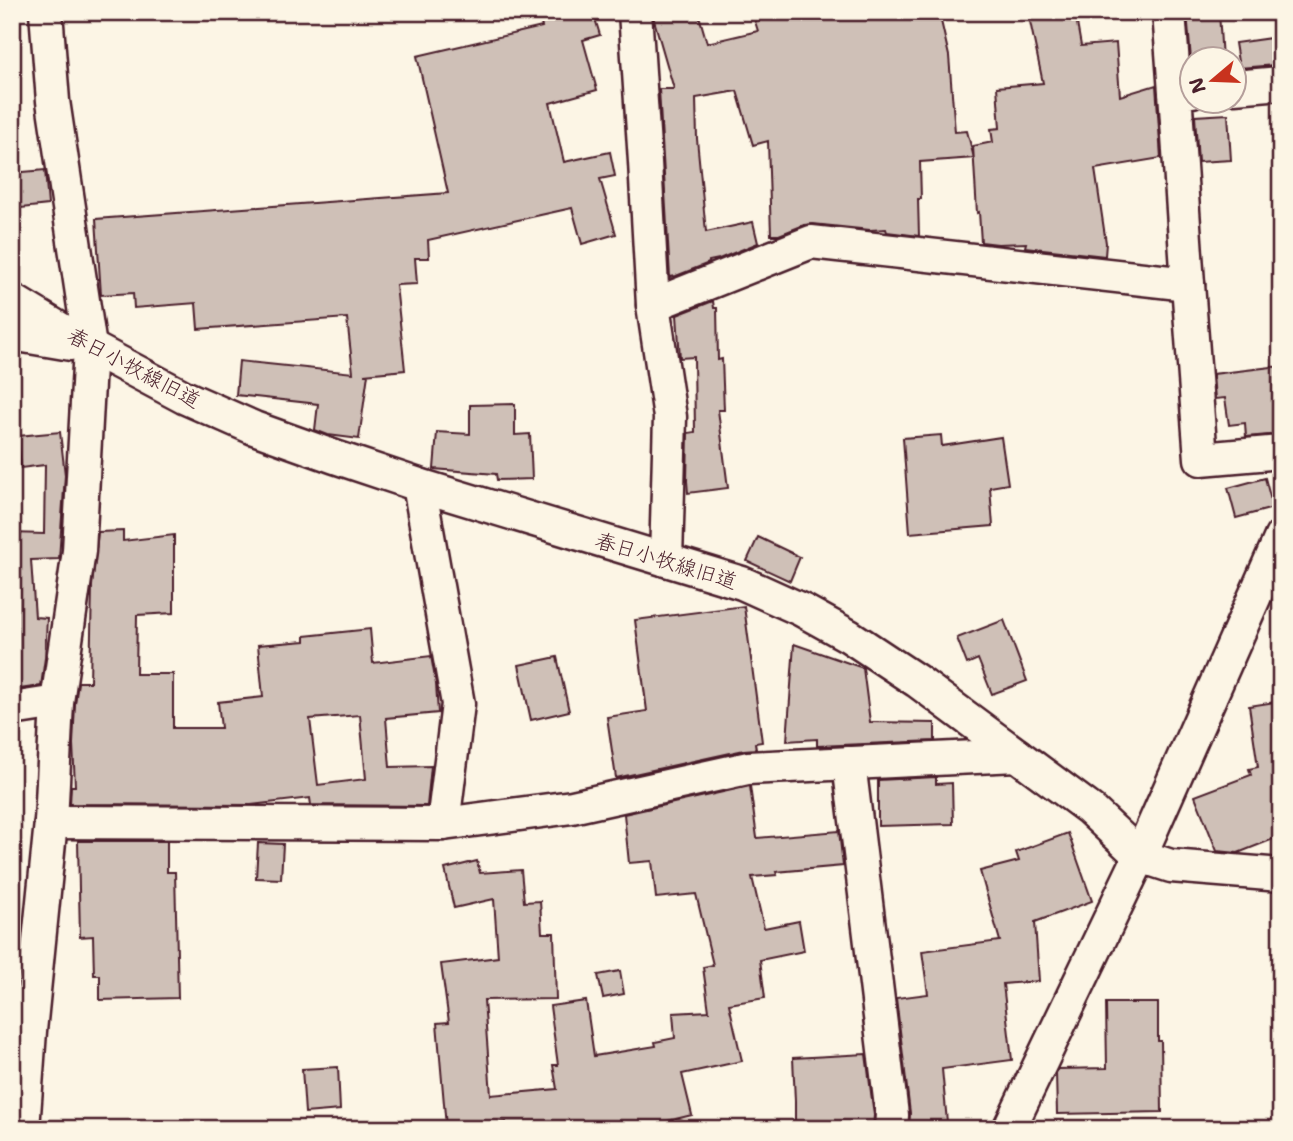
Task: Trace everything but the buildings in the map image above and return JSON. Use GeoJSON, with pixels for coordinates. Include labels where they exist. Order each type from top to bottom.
{"type":"FeatureCollection","features":[{"type":"Feature","properties":{"kind":"street"},"geometry":{"type":"LineString","coordinates":[[23,1129],[51,822],[57,702],[79,551],[90,347],[53,101],[46,12]]}},
{"type":"Feature","properties":{"kind":"street"},"geometry":{"type":"LineString","coordinates":[[635,12],[653,305],[670,417],[666,560]]}},
{"type":"Feature","properties":{"kind":"street"},"geometry":{"type":"LineString","coordinates":[[1169,12],[1178,63]]}},
{"type":"Feature","properties":{"kind":"street"},"geometry":{"type":"LineString","coordinates":[[1248,86],[1281,83]]}},
{"type":"Feature","properties":{"kind":"street"},"geometry":{"type":"LineString","coordinates":[[1184,116],[1188,285],[1201,459],[1281,452]]}},
{"type":"Feature","properties":{"kind":"street"},"geometry":{"type":"LineString","coordinates":[[653,305],[811,242],[1188,285]]}},
{"type":"Feature","properties":{"kind":"street","name":"春日小牧線旧道"},"geometry":{"type":"LineString","coordinates":[[12,300],[90,347],[184,397],[254,428],[419,485],[742,583],[802,610],[849,636],[917,681],[1090,809],[1140,856],[1171,866],[1281,875]]}},
{"type":"Feature","properties":{"kind":"street"},"geometry":{"type":"LineString","coordinates":[[12,334],[90,347]]}},
{"type":"Feature","properties":{"kind":"street"},"geometry":{"type":"LineString","coordinates":[[419,485],[458,704],[443,824]]}},
{"type":"Feature","properties":{"kind":"street"},"geometry":{"type":"LineString","coordinates":[[1009,1129],[1140,856],[1281,537]]}},
{"type":"Feature","properties":{"kind":"street"},"geometry":{"type":"LineString","coordinates":[[12,709],[57,702]]}},
{"type":"Feature","properties":{"kind":"street"},"geometry":{"type":"LineString","coordinates":[[51,822],[443,824],[572,807],[748,768],[1017,755]]}},
{"type":"Feature","properties":{"kind":"street"},"geometry":{"type":"LineString","coordinates":[[849,763],[892,1115],[891,1129]]}}]}
